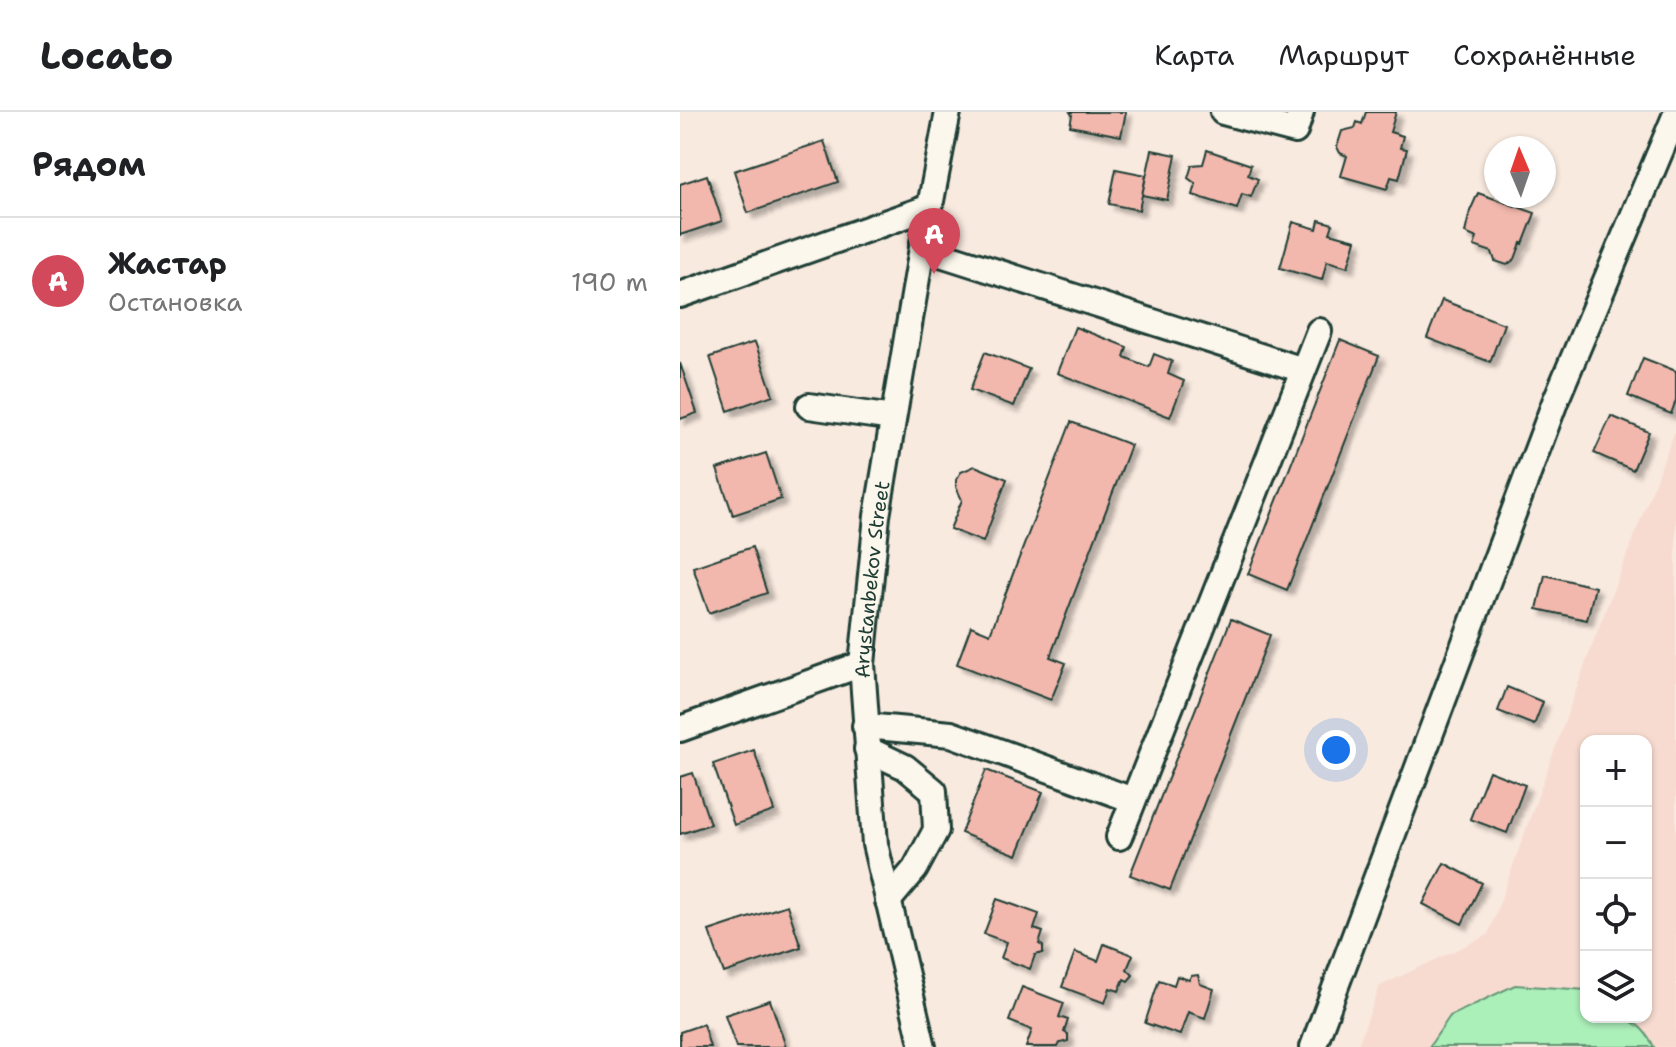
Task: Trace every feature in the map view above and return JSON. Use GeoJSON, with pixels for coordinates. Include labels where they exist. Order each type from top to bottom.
{"type":"FeatureCollection","features":[{"type":"Feature","properties":{"kind":"street","name":"Arystanbekov Street"},"geometry":{"type":"LineString","coordinates":[[923,1047],[875,844],[862,664],[877,516],[948,112]]}},
{"type":"Feature","properties":{"kind":"street"},"geometry":{"type":"LineString","coordinates":[[1223,112],[1295,131],[1301,112]]}},
{"type":"Feature","properties":{"kind":"street"},"geometry":{"type":"LineString","coordinates":[[1313,1047],[1555,402],[1676,114]]}},
{"type":"Feature","properties":{"kind":"street"},"geometry":{"type":"LineString","coordinates":[[680,295],[930,207]]}},
{"type":"Feature","properties":{"kind":"street"},"geometry":{"type":"LineString","coordinates":[[922,248],[1303,370]]}},
{"type":"Feature","properties":{"kind":"street"},"geometry":{"type":"LineString","coordinates":[[1119,837],[1319,331]]}},
{"type":"Feature","properties":{"kind":"street"},"geometry":{"type":"LineString","coordinates":[[809,406],[893,418]]}},
{"type":"Feature","properties":{"kind":"street"},"geometry":{"type":"LineString","coordinates":[[680,729],[862,664]]}},
{"type":"Feature","properties":{"kind":"street"},"geometry":{"type":"LineString","coordinates":[[866,738],[951,734],[1133,800]]}},
{"type":"Feature","properties":{"kind":"street"},"geometry":{"type":"LineString","coordinates":[[866,738],[934,791],[936,830],[915,869],[888,901]]}},
{"type":"Feature","properties":{"kind":"shaded area"},"geometry":{"type":"Polygon","coordinates":[[[1676,428],[1676,1047],[1357,1047],[1380,986],[1488,935],[1595,637],[1676,428]]]}},
{"type":"Feature","properties":{"kind":"green space"},"geometry":{"type":"Polygon","coordinates":[[[1515,985],[1580,990],[1580,1023],[1634,1023],[1648,1036],[1654,1047],[1429,1047],[1450,1016],[1515,985]]]}},
{"type":"Feature","properties":{"kind":"building"},"geometry":{"type":"Polygon","coordinates":[[[1070,112],[1126,112],[1121,136],[1070,126],[1070,112]]]}},
{"type":"Feature","properties":{"kind":"building"},"geometry":{"type":"Polygon","coordinates":[[[1366,112],[1396,112],[1390,132],[1403,136],[1400,148],[1407,149],[1399,179],[1391,177],[1387,189],[1341,176],[1347,156],[1340,153],[1337,147],[1342,131],[1355,128],[1357,122],[1362,124],[1366,112]]]}},
{"type":"Feature","properties":{"kind":"building"},"geometry":{"type":"Polygon","coordinates":[[[824,141],[838,182],[748,213],[734,171],[824,141]]]}},
{"type":"Feature","properties":{"kind":"building"},"geometry":{"type":"Polygon","coordinates":[[[1152,150],[1176,155],[1167,200],[1142,195],[1152,150]]]}},
{"type":"Feature","properties":{"kind":"building"},"geometry":{"type":"Polygon","coordinates":[[[1207,150],[1251,165],[1248,175],[1258,179],[1251,197],[1242,194],[1237,209],[1193,195],[1196,184],[1188,178],[1192,165],[1203,164],[1207,150]]]}},
{"type":"Feature","properties":{"kind":"building"},"geometry":{"type":"Polygon","coordinates":[[[1116,169],[1146,175],[1139,210],[1109,204],[1116,169]]]}},
{"type":"Feature","properties":{"kind":"building"},"geometry":{"type":"Polygon","coordinates":[[[707,175],[722,221],[680,235],[680,184],[707,175]]]}},
{"type":"Feature","properties":{"kind":"building"},"geometry":{"type":"Polygon","coordinates":[[[1478,193],[1484,195],[1484,208],[1521,208],[1535,213],[1515,259],[1507,265],[1495,261],[1492,252],[1474,246],[1477,238],[1465,233],[1478,193]]]}},
{"type":"Feature","properties":{"kind":"building"},"geometry":{"type":"Polygon","coordinates":[[[1319,220],[1333,224],[1330,233],[1356,240],[1348,267],[1327,261],[1322,280],[1280,268],[1293,222],[1317,229],[1319,220]]]}},
{"type":"Feature","properties":{"kind":"building"},"geometry":{"type":"Polygon","coordinates":[[[1442,300],[1504,324],[1490,362],[1427,338],[1442,300]]]}},
{"type":"Feature","properties":{"kind":"building"},"geometry":{"type":"Polygon","coordinates":[[[1075,327],[1127,347],[1124,357],[1149,367],[1154,354],[1172,361],[1168,374],[1184,381],[1170,417],[1057,373],[1075,327]]]}},
{"type":"Feature","properties":{"kind":"building"},"geometry":{"type":"Polygon","coordinates":[[[1340,340],[1379,356],[1287,590],[1248,574],[1340,340]]]}},
{"type":"Feature","properties":{"kind":"building"},"geometry":{"type":"Polygon","coordinates":[[[755,342],[773,395],[728,411],[710,357],[755,342]]]}},
{"type":"Feature","properties":{"kind":"building"},"geometry":{"type":"Polygon","coordinates":[[[985,352],[1029,369],[1014,406],[970,390],[985,352]]]}},
{"type":"Feature","properties":{"kind":"building"},"geometry":{"type":"Polygon","coordinates":[[[1643,358],[1676,371],[1676,400],[1671,414],[1628,396],[1643,358]]]}},
{"type":"Feature","properties":{"kind":"building"},"geometry":{"type":"Polygon","coordinates":[[[680,363],[697,413],[680,419],[680,363]]]}},
{"type":"Feature","properties":{"kind":"building"},"geometry":{"type":"Polygon","coordinates":[[[1611,416],[1649,432],[1633,470],[1594,453],[1611,416]]]}},
{"type":"Feature","properties":{"kind":"building"},"geometry":{"type":"Polygon","coordinates":[[[1071,422],[1131,445],[1050,657],[1066,663],[1051,700],[957,664],[971,626],[990,634],[1071,422]]]}},
{"type":"Feature","properties":{"kind":"building"},"geometry":{"type":"Polygon","coordinates":[[[766,453],[781,499],[733,515],[717,469],[766,453]]]}},
{"type":"Feature","properties":{"kind":"building"},"geometry":{"type":"Polygon","coordinates":[[[975,466],[1007,479],[983,542],[950,529],[962,500],[956,480],[961,472],[975,466]]]}},
{"type":"Feature","properties":{"kind":"building"},"geometry":{"type":"Polygon","coordinates":[[[752,547],[767,593],[709,613],[693,567],[752,547]]]}},
{"type":"Feature","properties":{"kind":"building"},"geometry":{"type":"Polygon","coordinates":[[[1545,575],[1595,587],[1587,620],[1537,609],[1545,575]]]}},
{"type":"Feature","properties":{"kind":"building"},"geometry":{"type":"Polygon","coordinates":[[[1231,619],[1270,635],[1170,890],[1130,875],[1231,619]]]}},
{"type":"Feature","properties":{"kind":"building"},"geometry":{"type":"Polygon","coordinates":[[[1507,687],[1543,702],[1534,725],[1498,711],[1507,687]]]}},
{"type":"Feature","properties":{"kind":"building"},"geometry":{"type":"Polygon","coordinates":[[[754,750],[774,811],[734,825],[713,764],[754,750]]]}},
{"type":"Feature","properties":{"kind":"building"},"geometry":{"type":"Polygon","coordinates":[[[986,770],[1043,792],[1017,855],[961,833],[986,770]]]}},
{"type":"Feature","properties":{"kind":"building"},"geometry":{"type":"Polygon","coordinates":[[[1489,771],[1525,785],[1507,833],[1470,819],[1489,771]]]}},
{"type":"Feature","properties":{"kind":"building"},"geometry":{"type":"Polygon","coordinates":[[[693,773],[710,824],[680,834],[680,777],[693,773]]]}},
{"type":"Feature","properties":{"kind":"building"},"geometry":{"type":"Polygon","coordinates":[[[1444,863],[1482,883],[1462,924],[1423,904],[1444,863]]]}},
{"type":"Feature","properties":{"kind":"building"},"geometry":{"type":"Polygon","coordinates":[[[997,899],[1039,914],[1034,929],[1043,932],[1039,944],[1043,946],[1043,953],[1035,955],[1030,969],[1001,958],[1007,942],[984,934],[997,899]]]}},
{"type":"Feature","properties":{"kind":"building"},"geometry":{"type":"Polygon","coordinates":[[[787,905],[801,947],[724,973],[709,931],[787,905]]]}},
{"type":"Feature","properties":{"kind":"building"},"geometry":{"type":"Polygon","coordinates":[[[1104,944],[1133,955],[1127,969],[1133,975],[1128,981],[1124,979],[1119,991],[1110,988],[1105,1003],[1062,987],[1075,952],[1098,961],[1104,944]]]}},
{"type":"Feature","properties":{"kind":"building"},"geometry":{"type":"Polygon","coordinates":[[[1198,975],[1200,984],[1214,989],[1205,1018],[1188,1012],[1180,1035],[1145,1023],[1159,980],[1174,985],[1177,976],[1189,980],[1191,976],[1198,975]]]}},
{"type":"Feature","properties":{"kind":"building"},"geometry":{"type":"Polygon","coordinates":[[[1022,987],[1064,1003],[1059,1017],[1068,1020],[1064,1032],[1068,1034],[1068,1041],[1060,1043],[1058,1047],[1026,1047],[1032,1030],[1009,1021],[1022,987]]]}},
{"type":"Feature","properties":{"kind":"building"},"geometry":{"type":"Polygon","coordinates":[[[770,1000],[786,1047],[736,1047],[725,1015],[770,1000]]]}},
{"type":"Feature","properties":{"kind":"building"},"geometry":{"type":"Polygon","coordinates":[[[703,1024],[710,1047],[680,1047],[680,1032],[703,1024]]]}},
{"type":"Feature","properties":{"kind":"place","name":"Жастар"},"geometry":{"type":"Point","coordinates":[934,274]}}]}
